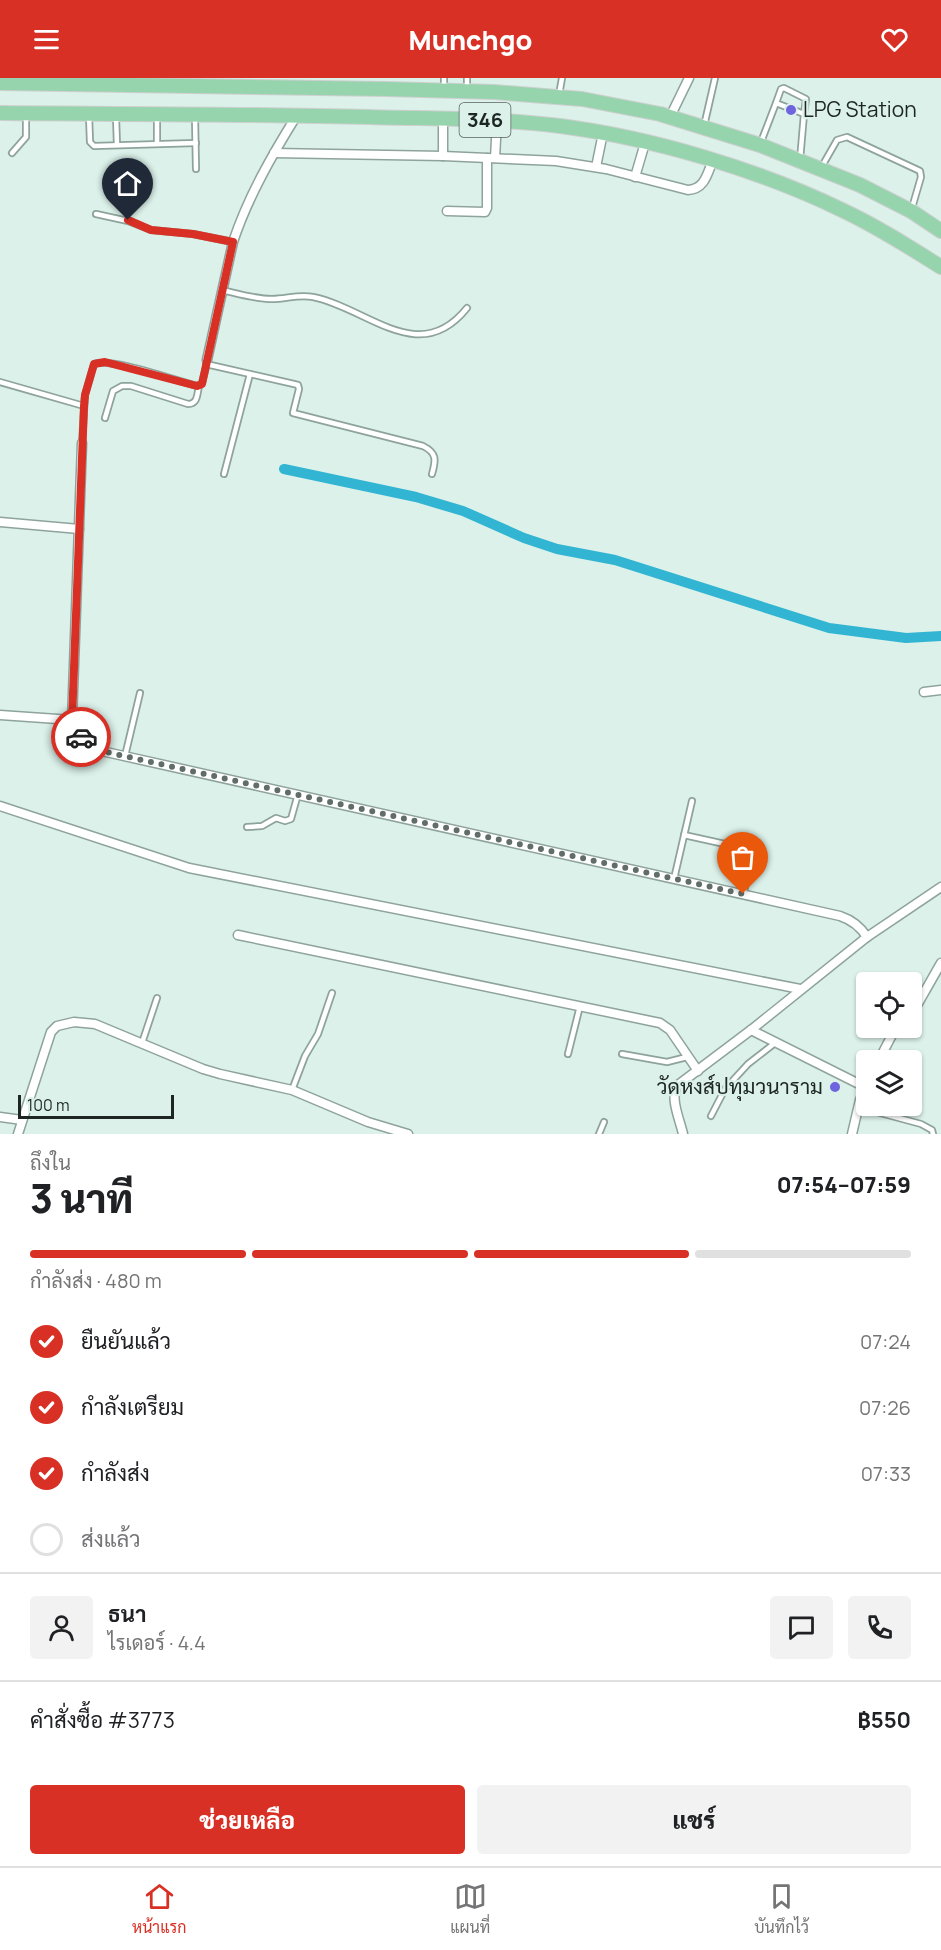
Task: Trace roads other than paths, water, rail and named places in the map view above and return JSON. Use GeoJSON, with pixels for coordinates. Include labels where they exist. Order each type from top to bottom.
{"type":"FeatureCollection","features":[{"type":"Feature","properties":{"kind":"main road","name":"346"},"geometry":{"type":"LineString","coordinates":[[0,83],[66,81],[326,85],[444,84],[582,99],[670,117],[760,145],[822,168],[911,211],[940,229]]}},
{"type":"Feature","properties":{"kind":"main road","name":"346"},"geometry":{"type":"LineString","coordinates":[[0,113],[297,115],[497,121],[560,126],[645,143],[713,160],[778,183],[843,210],[941,267]]}},
{"type":"Feature","properties":{"kind":"main road"},"geometry":{"type":"LineString","coordinates":[[909,247],[941,274]]}},
{"type":"Feature","properties":{"kind":"street"},"geometry":{"type":"LineString","coordinates":[[670,117],[689,78]]}},
{"type":"Feature","properties":{"kind":"street"},"geometry":{"type":"LineString","coordinates":[[207,362],[233,242],[274,153],[297,115]]}},
{"type":"Feature","properties":{"kind":"street"},"geometry":{"type":"LineString","coordinates":[[443,119],[443,156]]}},
{"type":"Feature","properties":{"kind":"street"},"geometry":{"type":"LineString","coordinates":[[447,211],[485,212],[497,121]]}},
{"type":"Feature","properties":{"kind":"street"},"geometry":{"type":"LineString","coordinates":[[596,167],[603,134]]}},
{"type":"Feature","properties":{"kind":"street"},"geometry":{"type":"LineString","coordinates":[[635,177],[645,143]]}},
{"type":"Feature","properties":{"kind":"street"},"geometry":{"type":"LineString","coordinates":[[274,153],[556,161],[596,167],[682,189],[693,189],[703,184],[713,160]]}},
{"type":"Feature","properties":{"kind":"street"},"geometry":{"type":"LineString","coordinates":[[82,443],[72,720],[78,733],[88,744],[106,752],[840,916],[855,923],[867,937]]}},
{"type":"Feature","properties":{"kind":"street"},"geometry":{"type":"LineString","coordinates":[[0,522],[80,529]]}},
{"type":"Feature","properties":{"kind":"street"},"geometry":{"type":"LineString","coordinates":[[924,692],[941,690]]}},
{"type":"Feature","properties":{"kind":"street"},"geometry":{"type":"LineString","coordinates":[[0,715],[72,720]]}},
{"type":"Feature","properties":{"kind":"street"},"geometry":{"type":"LineString","coordinates":[[0,806],[189,868],[800,989]]}},
{"type":"Feature","properties":{"kind":"street"},"geometry":{"type":"LineString","coordinates":[[684,1134],[674,1096],[678,1085],[867,937],[941,887]]}},
{"type":"Feature","properties":{"kind":"street"},"geometry":{"type":"LineString","coordinates":[[238,935],[665,1025],[698,1071]]}},
{"type":"Feature","properties":{"kind":"street"},"geometry":{"type":"LineString","coordinates":[[922,996],[941,963]]}},
{"type":"Feature","properties":{"kind":"street"},"geometry":{"type":"LineString","coordinates":[[18,1134],[51,1032],[57,1026],[84,1021],[142,1042],[195,1066],[292,1090],[394,1132],[408,1134]]}},
{"type":"Feature","properties":{"kind":"street"},"geometry":{"type":"LineString","coordinates":[[751,1030],[856,1080]]}},
{"type":"Feature","properties":{"kind":"street"},"geometry":{"type":"LineString","coordinates":[[852,1134],[856,1116]]}},
{"type":"Feature","properties":{"kind":"street"},"geometry":{"type":"LineString","coordinates":[[0,1117],[22,1120]]}},
{"type":"Feature","properties":{"kind":"lane"},"geometry":{"type":"LineString","coordinates":[[559,97],[562,78]]}},
{"type":"Feature","properties":{"kind":"lane"},"geometry":{"type":"LineString","coordinates":[[704,126],[715,78]]}},
{"type":"Feature","properties":{"kind":"lane"},"geometry":{"type":"LineString","coordinates":[[760,145],[781,89],[784,88],[806,99],[800,160]]}},
{"type":"Feature","properties":{"kind":"lane"},"geometry":{"type":"LineString","coordinates":[[776,103],[804,114]]}},
{"type":"Feature","properties":{"kind":"lane"},"geometry":{"type":"LineString","coordinates":[[12,153],[26,137],[26,113]]}},
{"type":"Feature","properties":{"kind":"lane"},"geometry":{"type":"LineString","coordinates":[[89,114],[91,144],[94,146],[196,143]]}},
{"type":"Feature","properties":{"kind":"lane"},"geometry":{"type":"LineString","coordinates":[[116,114],[117,145]]}},
{"type":"Feature","properties":{"kind":"lane"},"geometry":{"type":"LineString","coordinates":[[157,114],[157,144]]}},
{"type":"Feature","properties":{"kind":"lane"},"geometry":{"type":"LineString","coordinates":[[195,114],[196,169]]}},
{"type":"Feature","properties":{"kind":"lane"},"geometry":{"type":"LineString","coordinates":[[822,168],[837,140],[847,137],[920,171],[921,177],[911,211]]}},
{"type":"Feature","properties":{"kind":"lane"},"geometry":{"type":"LineString","coordinates":[[96,214],[128,220],[151,230],[193,234],[233,242]]}},
{"type":"Feature","properties":{"kind":"lane"},"geometry":{"type":"LineString","coordinates":[[222,290],[264,298],[304,296],[324,299],[390,327],[411,333],[427,334],[445,329],[467,308]]}},
{"type":"Feature","properties":{"kind":"lane"},"geometry":{"type":"LineString","coordinates":[[82,443],[84,406],[93,367],[100,362],[117,364],[199,386]]}},
{"type":"Feature","properties":{"kind":"lane"},"geometry":{"type":"LineString","coordinates":[[105,418],[113,391],[122,386],[131,386],[188,404],[196,401],[207,362],[297,385],[299,389],[292,411],[295,415],[423,446],[431,450],[434,461],[432,474]]}},
{"type":"Feature","properties":{"kind":"lane"},"geometry":{"type":"LineString","coordinates":[[224,474],[250,374]]}},
{"type":"Feature","properties":{"kind":"lane"},"geometry":{"type":"LineString","coordinates":[[0,382],[84,406]]}},
{"type":"Feature","properties":{"kind":"lane"},"geometry":{"type":"LineString","coordinates":[[125,756],[140,693]]}},
{"type":"Feature","properties":{"kind":"lane"},"geometry":{"type":"LineString","coordinates":[[247,827],[262,826],[277,818],[285,821],[291,819],[297,794]]}},
{"type":"Feature","properties":{"kind":"lane"},"geometry":{"type":"LineString","coordinates":[[674,879],[692,801]]}},
{"type":"Feature","properties":{"kind":"lane"},"geometry":{"type":"LineString","coordinates":[[684,835],[752,850],[753,856],[743,894]]}},
{"type":"Feature","properties":{"kind":"lane"},"geometry":{"type":"LineString","coordinates":[[292,1090],[305,1056],[318,1034],[333,993]]}},
{"type":"Feature","properties":{"kind":"lane"},"geometry":{"type":"LineString","coordinates":[[142,1042],[157,998]]}},
{"type":"Feature","properties":{"kind":"lane"},"geometry":{"type":"LineString","coordinates":[[568,1054],[580,1006]]}},
{"type":"Feature","properties":{"kind":"lane"},"geometry":{"type":"LineString","coordinates":[[711,1116],[725,1089],[748,1064],[776,1043]]}},
{"type":"Feature","properties":{"kind":"lane"},"geometry":{"type":"LineString","coordinates":[[622,1054],[667,1062],[688,1057]]}},
{"type":"Feature","properties":{"kind":"lane"},"geometry":{"type":"LineString","coordinates":[[891,1116],[921,1124],[932,1130],[933,1134]]}},
{"type":"Feature","properties":{"kind":"lane"},"geometry":{"type":"LineString","coordinates":[[599,1134],[604,1122]]}},
{"type":"Feature","properties":{"kind":"waterway"},"geometry":{"type":"LineString","coordinates":[[284,469],[416,497],[463,511],[524,538],[557,549],[615,560],[829,628],[906,638],[941,636]]}},
{"type":"Feature","properties":{"kind":"place","name":"LPG Station"},"geometry":{"type":"Point","coordinates":[791,110]}},
{"type":"Feature","properties":{"kind":"place","name":"วัดหงส์ปทุมวนาราม"},"geometry":{"type":"Point","coordinates":[835,1087]}}]}
